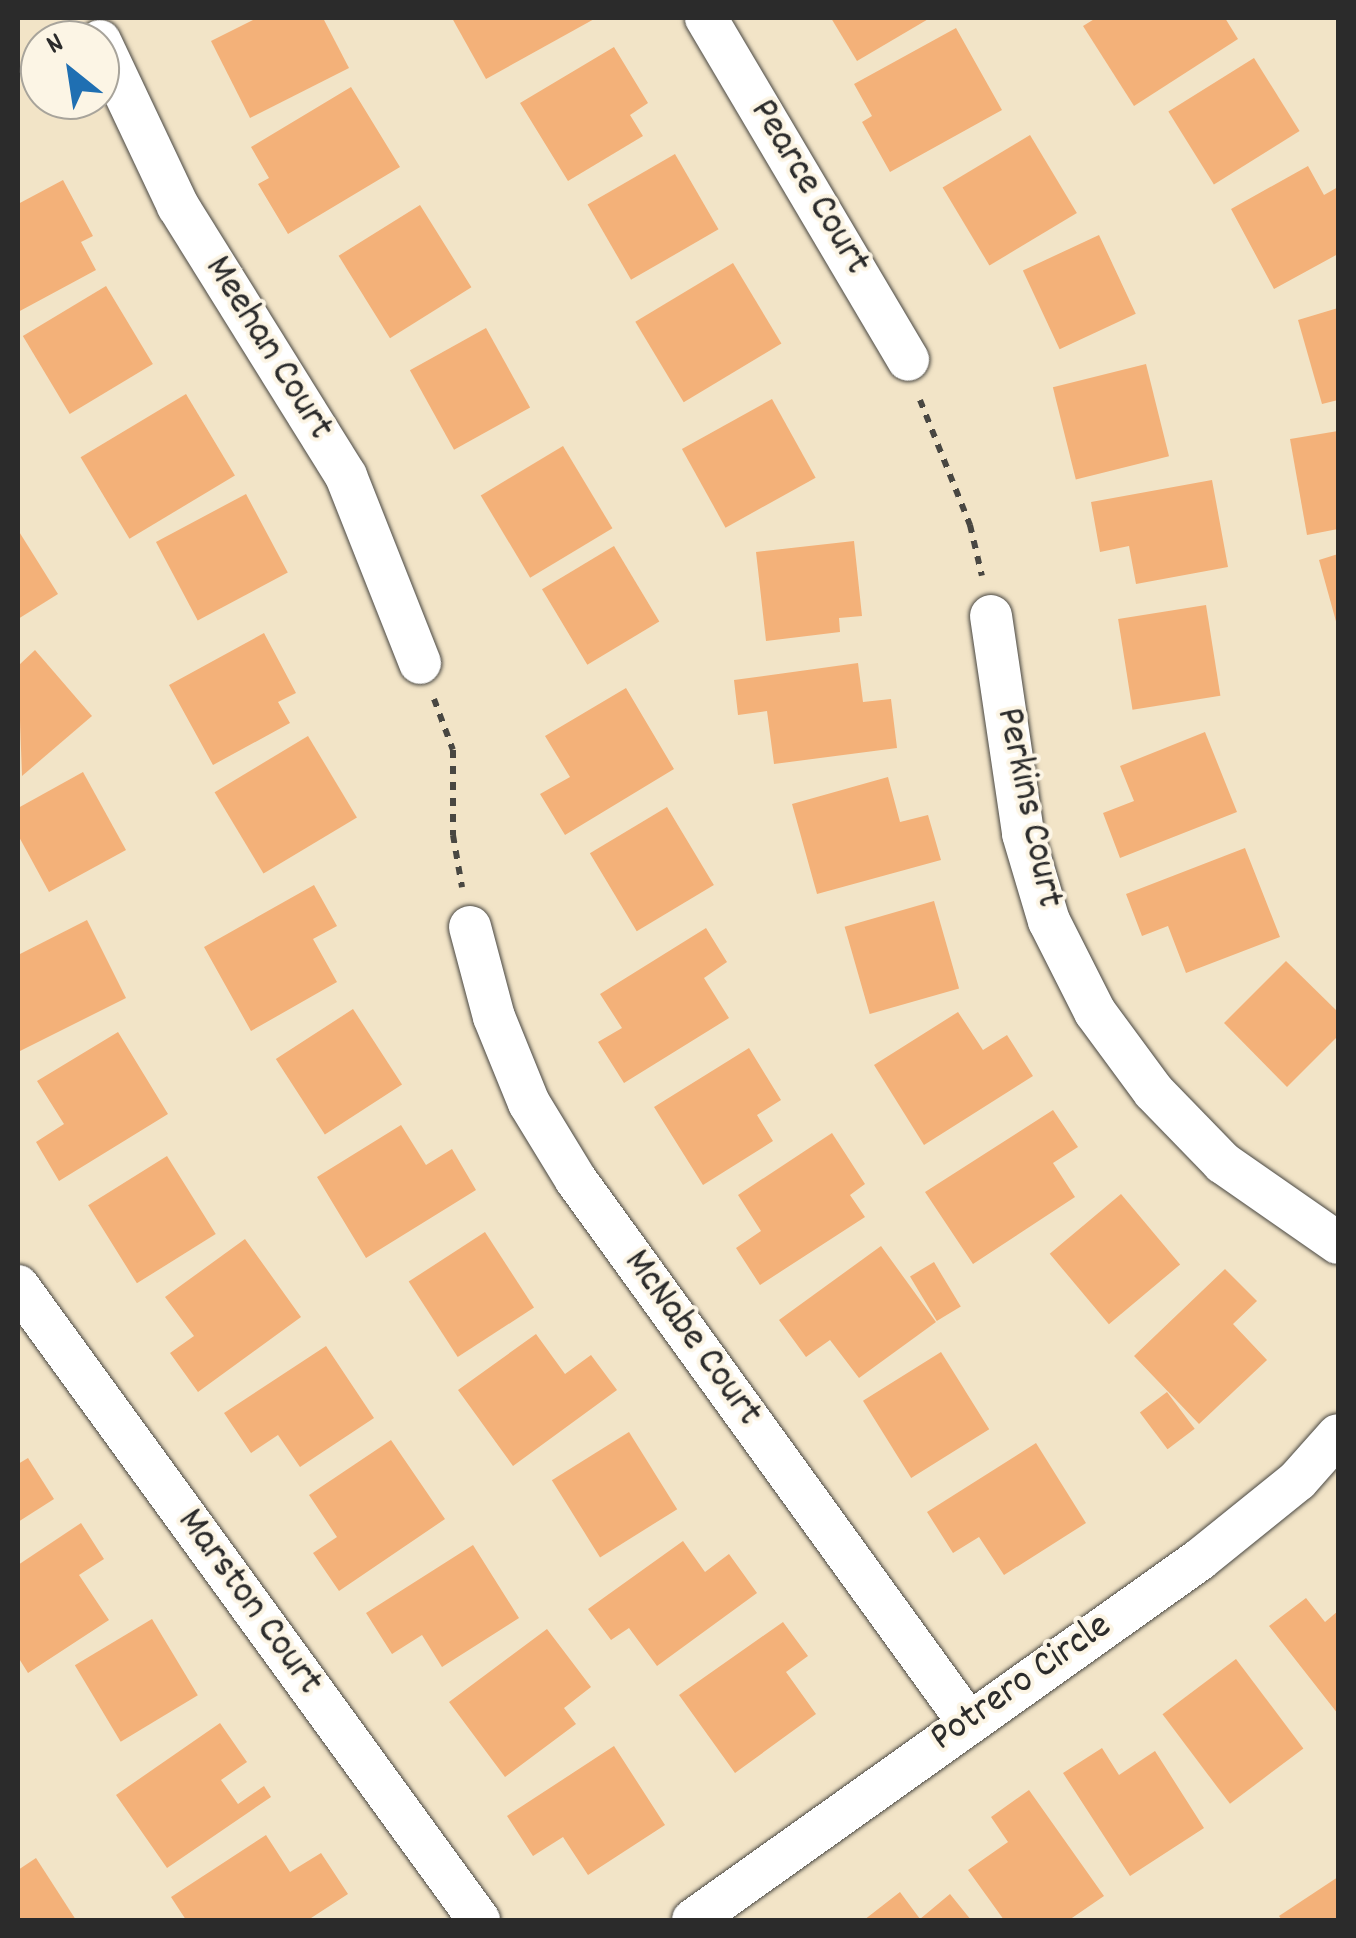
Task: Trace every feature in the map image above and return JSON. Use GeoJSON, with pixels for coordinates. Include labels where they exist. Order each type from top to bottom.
{"type":"FeatureCollection","features":[{"type":"Feature","properties":{"kind":"street","name":"Pearce Court"},"geometry":{"type":"LineString","coordinates":[[706,18],[908,360]]}},
{"type":"Feature","properties":{"kind":"street","name":"Meehan Court"},"geometry":{"type":"LineString","coordinates":[[120,83],[178,206],[346,476],[420,663]]}},
{"type":"Feature","properties":{"kind":"street","name":"Perkins Court"},"geometry":{"type":"LineString","coordinates":[[991,616],[1024,834],[1049,921],[1095,1012],[1154,1092],[1223,1163],[1338,1244]]}},
{"type":"Feature","properties":{"kind":"street","name":"McNabe Court"},"geometry":{"type":"LineString","coordinates":[[470,928],[494,1017],[529,1103],[576,1180],[968,1722]]}},
{"type":"Feature","properties":{"kind":"street","name":"Marston Court"},"geometry":{"type":"LineString","coordinates":[[18,1286],[478,1920]]}},
{"type":"Feature","properties":{"kind":"street","name":"Potrero Circle"},"geometry":{"type":"LineString","coordinates":[[693,1920],[1199,1560],[1298,1480],[1338,1435]]}},
{"type":"Feature","properties":{"kind":"path"},"geometry":{"type":"LineString","coordinates":[[908,360],[935,451],[970,525],[991,616]]}},
{"type":"Feature","properties":{"kind":"path"},"geometry":{"type":"LineString","coordinates":[[420,663],[454,750],[453,836],[470,928]]}},
{"type":"Feature","properties":{"kind":"building"},"geometry":{"type":"Polygon","coordinates":[[[257,18],[323,18],[349,68],[250,118],[211,41],[257,18]]]}},
{"type":"Feature","properties":{"kind":"building"},"geometry":{"type":"Polygon","coordinates":[[[452,18],[596,18],[486,79],[452,18]]]}},
{"type":"Feature","properties":{"kind":"building"},"geometry":{"type":"Polygon","coordinates":[[[831,18],[930,18],[857,61],[831,18]]]}},
{"type":"Feature","properties":{"kind":"building"},"geometry":{"type":"Polygon","coordinates":[[[1096,18],[1225,18],[1238,39],[1134,106],[1083,26],[1096,18]]]}},
{"type":"Feature","properties":{"kind":"building"},"geometry":{"type":"Polygon","coordinates":[[[956,28],[1002,110],[890,172],[862,122],[872,116],[854,84],[956,28]]]}},
{"type":"Feature","properties":{"kind":"building"},"geometry":{"type":"Polygon","coordinates":[[[614,47],[648,103],[630,115],[643,136],[568,181],[520,103],[614,47]]]}},
{"type":"Feature","properties":{"kind":"building"},"geometry":{"type":"Polygon","coordinates":[[[1254,58],[1300,131],[1214,184],[1168,112],[1254,58]]]}},
{"type":"Feature","properties":{"kind":"building"},"geometry":{"type":"Polygon","coordinates":[[[351,87],[400,167],[288,234],[258,184],[269,178],[251,147],[351,87]]]}},
{"type":"Feature","properties":{"kind":"building"},"geometry":{"type":"Polygon","coordinates":[[[1030,135],[1077,213],[989,266],[943,188],[1030,135]]]}},
{"type":"Feature","properties":{"kind":"building"},"geometry":{"type":"Polygon","coordinates":[[[675,154],[718,229],[631,280],[588,204],[675,154]]]}},
{"type":"Feature","properties":{"kind":"building"},"geometry":{"type":"Polygon","coordinates":[[[1308,166],[1324,195],[1338,187],[1338,254],[1274,289],[1231,209],[1308,166]]]}},
{"type":"Feature","properties":{"kind":"building"},"geometry":{"type":"Polygon","coordinates":[[[63,180],[93,236],[81,242],[96,270],[18,312],[18,204],[63,180]]]}},
{"type":"Feature","properties":{"kind":"building"},"geometry":{"type":"Polygon","coordinates":[[[420,205],[471,287],[390,338],[339,256],[420,205]]]}},
{"type":"Feature","properties":{"kind":"building"},"geometry":{"type":"Polygon","coordinates":[[[1099,235],[1136,314],[1060,349],[1023,270],[1099,235]]]}},
{"type":"Feature","properties":{"kind":"building"},"geometry":{"type":"Polygon","coordinates":[[[733,263],[781,344],[684,402],[635,322],[733,263]]]}},
{"type":"Feature","properties":{"kind":"building"},"geometry":{"type":"Polygon","coordinates":[[[106,286],[153,364],[70,414],[23,336],[106,286]]]}},
{"type":"Feature","properties":{"kind":"building"},"geometry":{"type":"Polygon","coordinates":[[[1338,308],[1338,400],[1322,404],[1298,320],[1338,308]]]}},
{"type":"Feature","properties":{"kind":"building"},"geometry":{"type":"Polygon","coordinates":[[[486,328],[530,408],[454,450],[410,370],[486,328]]]}},
{"type":"Feature","properties":{"kind":"building"},"geometry":{"type":"Polygon","coordinates":[[[1146,364],[1169,456],[1076,479],[1053,387],[1146,364]]]}},
{"type":"Feature","properties":{"kind":"building"},"geometry":{"type":"Polygon","coordinates":[[[186,394],[235,475],[129,539],[81,457],[186,394]]]}},
{"type":"Feature","properties":{"kind":"building"},"geometry":{"type":"Polygon","coordinates":[[[772,399],[816,478],[726,528],[682,449],[772,399]]]}},
{"type":"Feature","properties":{"kind":"building"},"geometry":{"type":"Polygon","coordinates":[[[1338,431],[1338,529],[1307,535],[1290,439],[1338,431]]]}},
{"type":"Feature","properties":{"kind":"building"},"geometry":{"type":"Polygon","coordinates":[[[563,446],[612,528],[530,578],[481,495],[563,446]]]}},
{"type":"Feature","properties":{"kind":"building"},"geometry":{"type":"Polygon","coordinates":[[[1212,480],[1228,567],[1136,584],[1129,546],[1100,552],[1091,502],[1212,480]]]}},
{"type":"Feature","properties":{"kind":"building"},"geometry":{"type":"Polygon","coordinates":[[[246,494],[288,573],[198,620],[156,542],[246,494]]]}},
{"type":"Feature","properties":{"kind":"building"},"geometry":{"type":"Polygon","coordinates":[[[18,530],[58,594],[18,619],[18,530]]]}},
{"type":"Feature","properties":{"kind":"building"},"geometry":{"type":"Polygon","coordinates":[[[854,541],[862,616],[839,618],[840,632],[766,641],[756,552],[854,541]]]}},
{"type":"Feature","properties":{"kind":"building"},"geometry":{"type":"Polygon","coordinates":[[[614,546],[659,621],[587,665],[542,589],[614,546]]]}},
{"type":"Feature","properties":{"kind":"building"},"geometry":{"type":"Polygon","coordinates":[[[1338,554],[1338,625],[1337,625],[1319,560],[1338,554]]]}},
{"type":"Feature","properties":{"kind":"building"},"geometry":{"type":"Polygon","coordinates":[[[1206,605],[1220,696],[1132,710],[1118,619],[1206,605]]]}},
{"type":"Feature","properties":{"kind":"building"},"geometry":{"type":"Polygon","coordinates":[[[264,633],[296,693],[278,702],[290,723],[213,765],[169,685],[264,633]]]}},
{"type":"Feature","properties":{"kind":"building"},"geometry":{"type":"Polygon","coordinates":[[[35,650],[92,716],[22,776],[18,666],[35,650]]]}},
{"type":"Feature","properties":{"kind":"building"},"geometry":{"type":"Polygon","coordinates":[[[858,663],[863,702],[891,699],[897,748],[774,764],[767,711],[738,715],[734,680],[858,663]]]}},
{"type":"Feature","properties":{"kind":"building"},"geometry":{"type":"Polygon","coordinates":[[[626,688],[674,769],[565,835],[540,794],[570,777],[545,736],[626,688]]]}},
{"type":"Feature","properties":{"kind":"building"},"geometry":{"type":"Polygon","coordinates":[[[1205,732],[1237,812],[1120,858],[1103,813],[1134,801],[1120,766],[1205,732]]]}},
{"type":"Feature","properties":{"kind":"building"},"geometry":{"type":"Polygon","coordinates":[[[308,736],[357,817],[263,874],[215,792],[308,736]]]}},
{"type":"Feature","properties":{"kind":"building"},"geometry":{"type":"Polygon","coordinates":[[[83,772],[126,850],[49,892],[18,835],[18,808],[83,772]]]}},
{"type":"Feature","properties":{"kind":"building"},"geometry":{"type":"Polygon","coordinates":[[[888,777],[900,822],[928,815],[941,860],[817,894],[792,804],[888,777]]]}},
{"type":"Feature","properties":{"kind":"building"},"geometry":{"type":"Polygon","coordinates":[[[667,807],[714,885],[637,931],[590,853],[667,807]]]}},
{"type":"Feature","properties":{"kind":"building"},"geometry":{"type":"Polygon","coordinates":[[[1245,848],[1280,937],[1186,973],[1168,926],[1142,936],[1126,894],[1245,848]]]}},
{"type":"Feature","properties":{"kind":"building"},"geometry":{"type":"Polygon","coordinates":[[[314,885],[337,926],[313,939],[337,982],[251,1031],[204,947],[314,885]]]}},
{"type":"Feature","properties":{"kind":"building"},"geometry":{"type":"Polygon","coordinates":[[[934,901],[959,988],[870,1014],[845,927],[934,901]]]}},
{"type":"Feature","properties":{"kind":"building"},"geometry":{"type":"Polygon","coordinates":[[[87,920],[126,998],[18,1052],[18,955],[87,920]]]}},
{"type":"Feature","properties":{"kind":"building"},"geometry":{"type":"Polygon","coordinates":[[[706,928],[727,962],[704,978],[729,1018],[624,1083],[598,1042],[622,1028],[600,994],[706,928]]]}},
{"type":"Feature","properties":{"kind":"building"},"geometry":{"type":"Polygon","coordinates":[[[1286,961],[1338,1012],[1338,1036],[1287,1087],[1224,1023],[1286,961]]]}},
{"type":"Feature","properties":{"kind":"building"},"geometry":{"type":"Polygon","coordinates":[[[353,1009],[402,1084],[325,1135],[276,1059],[353,1009]]]}},
{"type":"Feature","properties":{"kind":"building"},"geometry":{"type":"Polygon","coordinates":[[[958,1012],[983,1050],[1007,1035],[1033,1076],[924,1145],[874,1065],[958,1012]]]}},
{"type":"Feature","properties":{"kind":"building"},"geometry":{"type":"Polygon","coordinates":[[[118,1032],[168,1114],[59,1181],[36,1142],[64,1124],[37,1081],[118,1032]]]}},
{"type":"Feature","properties":{"kind":"building"},"geometry":{"type":"Polygon","coordinates":[[[749,1048],[781,1100],[757,1115],[773,1141],[703,1185],[654,1107],[749,1048]]]}},
{"type":"Feature","properties":{"kind":"building"},"geometry":{"type":"Polygon","coordinates":[[[1053,1110],[1078,1147],[1053,1163],[1075,1197],[973,1264],[925,1192],[1053,1110]]]}},
{"type":"Feature","properties":{"kind":"building"},"geometry":{"type":"Polygon","coordinates":[[[401,1125],[426,1165],[452,1149],[476,1190],[366,1258],[317,1177],[401,1125]]]}},
{"type":"Feature","properties":{"kind":"building"},"geometry":{"type":"Polygon","coordinates":[[[832,1133],[865,1184],[850,1195],[865,1217],[760,1285],[736,1248],[761,1231],[738,1195],[832,1133]]]}},
{"type":"Feature","properties":{"kind":"building"},"geometry":{"type":"Polygon","coordinates":[[[167,1156],[216,1234],[137,1283],[88,1205],[167,1156]]]}},
{"type":"Feature","properties":{"kind":"building"},"geometry":{"type":"Polygon","coordinates":[[[1121,1194],[1180,1264],[1109,1324],[1050,1254],[1121,1194]]]}},
{"type":"Feature","properties":{"kind":"building"},"geometry":{"type":"Polygon","coordinates":[[[485,1232],[534,1307],[458,1357],[409,1282],[485,1232]]]}},
{"type":"Feature","properties":{"kind":"building"},"geometry":{"type":"Polygon","coordinates":[[[245,1239],[301,1317],[198,1392],[170,1353],[194,1336],[165,1297],[245,1239]]]}},
{"type":"Feature","properties":{"kind":"building"},"geometry":{"type":"Polygon","coordinates":[[[881,1246],[936,1322],[859,1378],[830,1340],[806,1357],[779,1320],[881,1246]]]}},
{"type":"Feature","properties":{"kind":"building"},"geometry":{"type":"Polygon","coordinates":[[[934,1262],[961,1307],[937,1321],[910,1276],[934,1262]]]}},
{"type":"Feature","properties":{"kind":"building"},"geometry":{"type":"Polygon","coordinates":[[[1225,1269],[1257,1301],[1233,1324],[1267,1360],[1199,1424],[1134,1356],[1225,1269]]]}},
{"type":"Feature","properties":{"kind":"building"},"geometry":{"type":"Polygon","coordinates":[[[536,1334],[565,1374],[591,1355],[617,1390],[513,1466],[458,1390],[536,1334]]]}},
{"type":"Feature","properties":{"kind":"building"},"geometry":{"type":"Polygon","coordinates":[[[326,1346],[374,1418],[300,1467],[278,1435],[251,1453],[224,1413],[326,1346]]]}},
{"type":"Feature","properties":{"kind":"building"},"geometry":{"type":"Polygon","coordinates":[[[941,1352],[989,1429],[911,1478],[863,1401],[941,1352]]]}},
{"type":"Feature","properties":{"kind":"building"},"geometry":{"type":"Polygon","coordinates":[[[1167,1392],[1195,1429],[1168,1449],[1140,1412],[1167,1392]]]}},
{"type":"Feature","properties":{"kind":"building"},"geometry":{"type":"Polygon","coordinates":[[[629,1432],[677,1509],[600,1557],[552,1480],[629,1432]]]}},
{"type":"Feature","properties":{"kind":"building"},"geometry":{"type":"Polygon","coordinates":[[[391,1440],[445,1519],[339,1591],[313,1553],[337,1537],[309,1495],[391,1440]]]}},
{"type":"Feature","properties":{"kind":"building"},"geometry":{"type":"Polygon","coordinates":[[[1036,1443],[1086,1523],[1004,1575],[979,1537],[953,1553],[927,1512],[1036,1443]]]}},
{"type":"Feature","properties":{"kind":"building"},"geometry":{"type":"Polygon","coordinates":[[[28,1458],[54,1499],[18,1522],[18,1464],[28,1458]]]}},
{"type":"Feature","properties":{"kind":"building"},"geometry":{"type":"Polygon","coordinates":[[[81,1523],[104,1559],[79,1575],[109,1620],[28,1673],[18,1657],[18,1565],[81,1523]]]}},
{"type":"Feature","properties":{"kind":"building"},"geometry":{"type":"Polygon","coordinates":[[[683,1541],[705,1572],[729,1554],[757,1593],[657,1666],[629,1628],[611,1640],[588,1609],[683,1541]]]}},
{"type":"Feature","properties":{"kind":"building"},"geometry":{"type":"Polygon","coordinates":[[[473,1545],[519,1618],[442,1667],[422,1635],[392,1654],[366,1613],[473,1545]]]}},
{"type":"Feature","properties":{"kind":"building"},"geometry":{"type":"Polygon","coordinates":[[[1306,1598],[1325,1622],[1338,1611],[1338,1714],[1269,1626],[1306,1598]]]}},
{"type":"Feature","properties":{"kind":"building"},"geometry":{"type":"Polygon","coordinates":[[[152,1619],[198,1695],[121,1742],[75,1665],[152,1619]]]}},
{"type":"Feature","properties":{"kind":"building"},"geometry":{"type":"Polygon","coordinates":[[[783,1622],[808,1656],[786,1672],[816,1714],[735,1773],[679,1695],[783,1622]]]}},
{"type":"Feature","properties":{"kind":"building"},"geometry":{"type":"Polygon","coordinates":[[[547,1629],[591,1687],[564,1708],[576,1724],[505,1777],[449,1702],[547,1629]]]}},
{"type":"Feature","properties":{"kind":"building"},"geometry":{"type":"Polygon","coordinates":[[[1236,1659],[1303,1748],[1230,1804],[1163,1714],[1236,1659]]]}},
{"type":"Feature","properties":{"kind":"building"},"geometry":{"type":"Polygon","coordinates":[[[220,1723],[247,1762],[221,1780],[238,1804],[264,1786],[271,1797],[167,1868],[116,1795],[220,1723]]]}},
{"type":"Feature","properties":{"kind":"building"},"geometry":{"type":"Polygon","coordinates":[[[614,1746],[665,1825],[588,1875],[563,1837],[533,1856],[507,1816],[614,1746]]]}},
{"type":"Feature","properties":{"kind":"building"},"geometry":{"type":"Polygon","coordinates":[[[1102,1748],[1119,1775],[1155,1751],[1204,1828],[1130,1876],[1063,1773],[1102,1748]]]}},
{"type":"Feature","properties":{"kind":"building"},"geometry":{"type":"Polygon","coordinates":[[[1029,1790],[1104,1896],[1069,1920],[1004,1920],[968,1870],[1008,1842],[991,1817],[1029,1790]]]}},
{"type":"Feature","properties":{"kind":"building"},"geometry":{"type":"Polygon","coordinates":[[[266,1835],[290,1872],[321,1853],[348,1894],[308,1920],[186,1920],[171,1897],[266,1835]]]}},
{"type":"Feature","properties":{"kind":"building"},"geometry":{"type":"Polygon","coordinates":[[[36,1858],[76,1920],[18,1920],[18,1870],[36,1858]]]}},
{"type":"Feature","properties":{"kind":"building"},"geometry":{"type":"Polygon","coordinates":[[[1338,1877],[1338,1920],[1282,1920],[1279,1916],[1338,1877]]]}},
{"type":"Feature","properties":{"kind":"building"},"geometry":{"type":"Polygon","coordinates":[[[900,1892],[920,1919],[950,1894],[971,1920],[864,1920],[900,1892]]]}}]}
